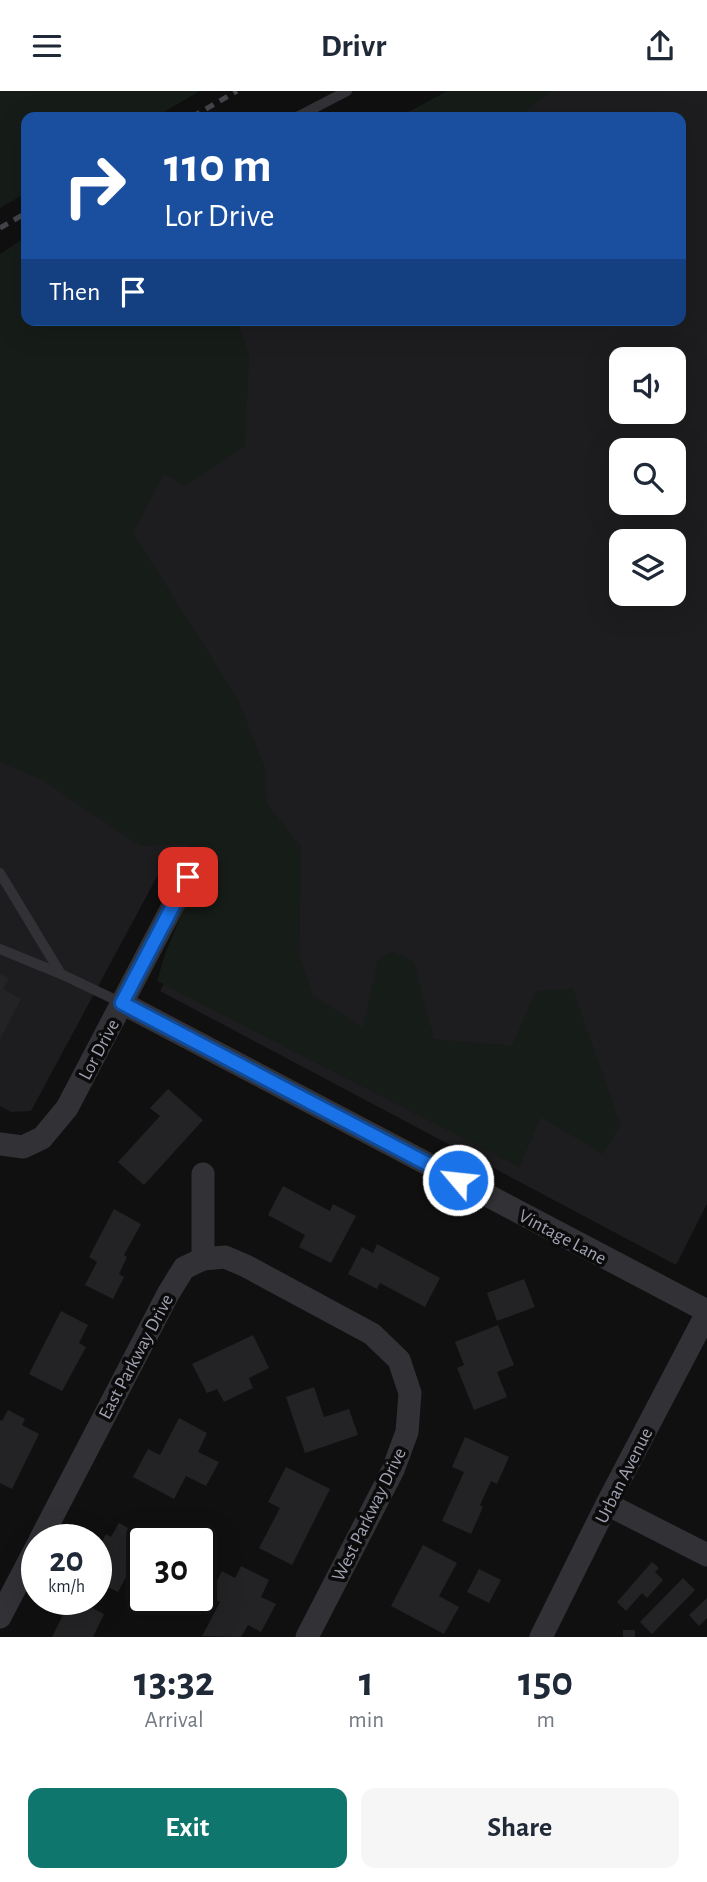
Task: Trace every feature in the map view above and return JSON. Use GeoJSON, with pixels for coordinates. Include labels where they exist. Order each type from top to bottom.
{"type":"FeatureCollection","features":[{"type":"Feature","properties":{"kind":"street","name":"Lor Drive"},"geometry":{"type":"LineString","coordinates":[[0,1144],[23,1147],[42,1138],[67,1108],[188,877]]}},
{"type":"Feature","properties":{"kind":"street","name":"Vintage Lane"},"geometry":{"type":"LineString","coordinates":[[122,1003],[707,1312]]}},
{"type":"Feature","properties":{"kind":"street"},"geometry":{"type":"LineString","coordinates":[[203,1174],[203,1259]]}},
{"type":"Feature","properties":{"kind":"street","name":"West Parkway Drive"},"geometry":{"type":"LineString","coordinates":[[203,1259],[225,1258],[246,1266],[372,1333],[399,1360],[410,1393],[407,1432],[393,1470],[307,1637]]}},
{"type":"Feature","properties":{"kind":"street","name":"East Parkway Drive"},"geometry":{"type":"LineString","coordinates":[[48,1524],[167,1294],[184,1268],[203,1259]]}},
{"type":"Feature","properties":{"kind":"street","name":"Urban Avenue"},"geometry":{"type":"LineString","coordinates":[[541,1637],[707,1312]]}},
{"type":"Feature","properties":{"kind":"street"},"geometry":{"type":"LineString","coordinates":[[607,1504],[707,1555]]}},
{"type":"Feature","properties":{"kind":"street"},"geometry":{"type":"LineString","coordinates":[[0,1616],[21,1576]]}},
{"type":"Feature","properties":{"kind":"lane"},"geometry":{"type":"LineString","coordinates":[[307,112],[347,91]]}},
{"type":"Feature","properties":{"kind":"lane"},"geometry":{"type":"LineString","coordinates":[[0,873],[61,974]]}},
{"type":"Feature","properties":{"kind":"lane"},"geometry":{"type":"LineString","coordinates":[[0,949],[122,1003]]}},
{"type":"Feature","properties":{"kind":"shaded area"},"geometry":{"type":"Polygon","coordinates":[[[0,91],[200,91],[164,112],[21,112],[21,196],[0,208],[0,91]]]}},
{"type":"Feature","properties":{"kind":"shaded area"},"geometry":{"type":"Polygon","coordinates":[[[447,91],[552,91],[525,112],[408,112],[447,91]]]}},
{"type":"Feature","properties":{"kind":"shaded area"},"geometry":{"type":"Polygon","coordinates":[[[474,91],[707,91],[707,1204],[676,1265],[160,991],[215,883],[167,858],[31,1111],[11,1112],[0,1106],[0,377],[84,326],[686,326],[686,112],[438,112],[474,91]]]}},
{"type":"Feature","properties":{"kind":"shaded area"},"geometry":{"type":"Polygon","coordinates":[[[21,240],[21,326],[239,326],[249,355],[245,446],[185,486],[164,474],[133,533],[238,700],[266,771],[267,804],[301,847],[299,955],[313,996],[363,1028],[378,959],[394,952],[414,962],[434,1039],[512,1046],[536,991],[573,989],[620,1125],[603,1154],[541,1117],[519,1167],[157,981],[188,899],[187,844],[141,846],[41,779],[0,762],[0,254],[21,240]]]}},
{"type":"Feature","properties":{"kind":"building"},"geometry":{"type":"Polygon","coordinates":[[[0,974],[9,978],[3,989],[21,999],[0,1039],[0,974]]]}},
{"type":"Feature","properties":{"kind":"building"},"geometry":{"type":"Polygon","coordinates":[[[168,1089],[203,1120],[144,1185],[118,1162],[160,1116],[150,1108],[168,1089]]]}},
{"type":"Feature","properties":{"kind":"building"},"geometry":{"type":"Polygon","coordinates":[[[283,1186],[330,1211],[333,1204],[356,1216],[331,1263],[299,1247],[305,1235],[268,1215],[283,1186]]]}},
{"type":"Feature","properties":{"kind":"building"},"geometry":{"type":"Polygon","coordinates":[[[114,1209],[141,1224],[124,1255],[127,1257],[119,1274],[124,1277],[113,1299],[85,1285],[97,1262],[89,1257],[114,1209]]]}},
{"type":"Feature","properties":{"kind":"building"},"geometry":{"type":"Polygon","coordinates":[[[377,1244],[440,1278],[425,1307],[380,1283],[377,1289],[348,1274],[362,1247],[373,1253],[377,1244]]]}},
{"type":"Feature","properties":{"kind":"building"},"geometry":{"type":"Polygon","coordinates":[[[524,1279],[535,1307],[497,1321],[487,1293],[524,1279]]]}},
{"type":"Feature","properties":{"kind":"building"},"geometry":{"type":"Polygon","coordinates":[[[61,1311],[88,1325],[79,1343],[86,1347],[62,1391],[29,1374],[61,1311]]]}},
{"type":"Feature","properties":{"kind":"building"},"geometry":{"type":"Polygon","coordinates":[[[498,1325],[514,1365],[497,1372],[507,1397],[474,1410],[457,1368],[464,1365],[455,1342],[498,1325]]]}},
{"type":"Feature","properties":{"kind":"building"},"geometry":{"type":"Polygon","coordinates":[[[253,1335],[269,1368],[249,1378],[253,1388],[224,1402],[217,1389],[207,1393],[192,1364],[253,1335]]]}},
{"type":"Feature","properties":{"kind":"building"},"geometry":{"type":"Polygon","coordinates":[[[314,1387],[324,1417],[349,1409],[358,1435],[305,1453],[286,1397],[314,1387]]]}},
{"type":"Feature","properties":{"kind":"building"},"geometry":{"type":"Polygon","coordinates":[[[8,1410],[25,1419],[22,1425],[39,1434],[12,1489],[0,1483],[0,1420],[2,1421],[8,1410]]]}},
{"type":"Feature","properties":{"kind":"building"},"geometry":{"type":"Polygon","coordinates":[[[179,1418],[207,1433],[198,1452],[219,1462],[206,1486],[186,1476],[174,1499],[133,1477],[148,1449],[160,1455],[179,1418]]]}},
{"type":"Feature","properties":{"kind":"building"},"geometry":{"type":"Polygon","coordinates":[[[465,1437],[509,1457],[497,1484],[491,1481],[471,1534],[442,1521],[464,1472],[452,1467],[465,1437]]]}},
{"type":"Feature","properties":{"kind":"building"},"geometry":{"type":"Polygon","coordinates":[[[286,1467],[330,1489],[292,1565],[259,1548],[280,1508],[268,1502],[286,1467]]]}},
{"type":"Feature","properties":{"kind":"building"},"geometry":{"type":"Polygon","coordinates":[[[119,1523],[126,1527],[126,1577],[118,1592],[112,1589],[112,1535],[119,1523]]]}},
{"type":"Feature","properties":{"kind":"building"},"geometry":{"type":"Polygon","coordinates":[[[423,1545],[457,1563],[439,1596],[459,1607],[444,1634],[391,1606],[423,1545]]]}},
{"type":"Feature","properties":{"kind":"building"},"geometry":{"type":"Polygon","coordinates":[[[652,1562],[659,1568],[655,1572],[663,1580],[647,1598],[642,1593],[626,1611],[617,1602],[652,1562]]]}},
{"type":"Feature","properties":{"kind":"building"},"geometry":{"type":"Polygon","coordinates":[[[241,1566],[269,1580],[261,1597],[276,1604],[261,1632],[248,1625],[241,1637],[202,1636],[213,1615],[217,1615],[220,1602],[217,1600],[217,1581],[222,1571],[235,1578],[241,1566]]]}},
{"type":"Feature","properties":{"kind":"building"},"geometry":{"type":"Polygon","coordinates":[[[479,1569],[501,1580],[489,1603],[467,1592],[479,1569]]]}},
{"type":"Feature","properties":{"kind":"building"},"geometry":{"type":"Polygon","coordinates":[[[683,1578],[695,1590],[652,1634],[640,1622],[683,1578]]]}},
{"type":"Feature","properties":{"kind":"building"},"geometry":{"type":"Polygon","coordinates":[[[707,1598],[707,1618],[699,1626],[689,1615],[707,1598]]]}},
{"type":"Feature","properties":{"kind":"building"},"geometry":{"type":"Polygon","coordinates":[[[63,1615],[104,1615],[93,1637],[52,1637],[63,1615]]]}},
{"type":"Feature","properties":{"kind":"building"},"geometry":{"type":"Polygon","coordinates":[[[623,1630],[635,1630],[635,1637],[623,1637],[623,1630]]]}},
{"type":"Feature","properties":{"kind":"railway"},"geometry":{"type":"LineString","coordinates":[[201,112],[237,91]]}},
{"type":"Feature","properties":{"kind":"railway"},"geometry":{"type":"LineString","coordinates":[[0,228],[21,216]]}},
{"type":"Feature","properties":{"kind":"route"},"geometry":{"type":"LineString","coordinates":[[188,877],[122,1003],[458,1180]]}}]}
